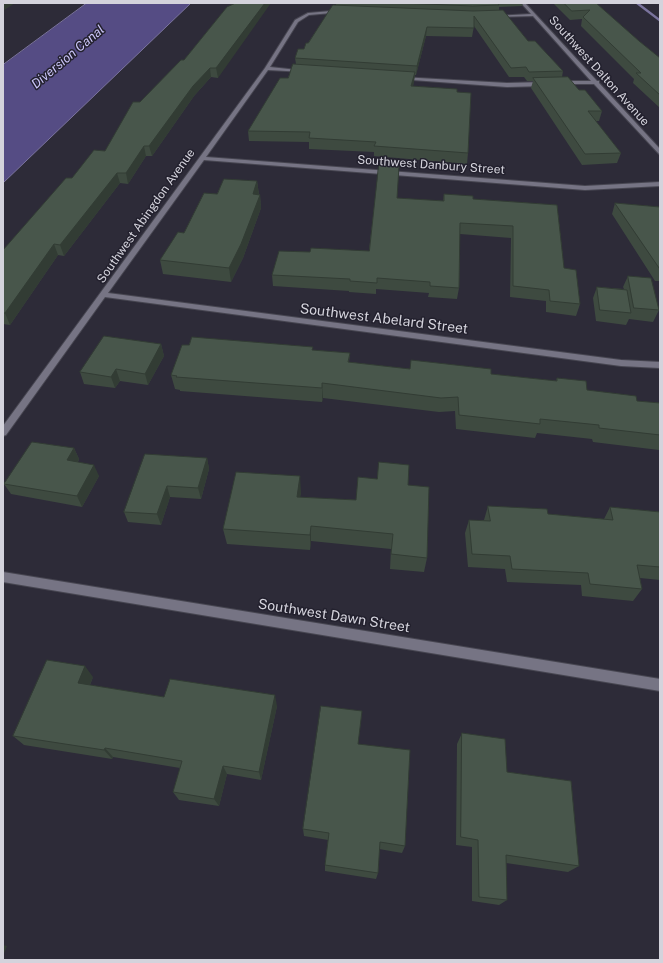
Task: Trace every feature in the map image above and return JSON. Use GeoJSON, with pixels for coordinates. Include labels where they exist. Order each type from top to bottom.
{"type":"FeatureCollection","features":[{"type":"Feature","properties":{"kind":"street","name":"Southwest Dalton Avenue"},"geometry":{"type":"LineString","coordinates":[[524,3],[660,153]]}},
{"type":"Feature","properties":{"kind":"street","name":"Southwest Abingdon Avenue"},"geometry":{"type":"LineString","coordinates":[[3,433],[267,68],[296,21],[308,14],[334,11],[349,12]]}},
{"type":"Feature","properties":{"kind":"street"},"geometry":{"type":"LineString","coordinates":[[487,16],[534,15]]}},
{"type":"Feature","properties":{"kind":"street"},"geometry":{"type":"LineString","coordinates":[[267,68],[313,72]]}},
{"type":"Feature","properties":{"kind":"street"},"geometry":{"type":"LineString","coordinates":[[391,77],[507,85],[596,82]]}},
{"type":"Feature","properties":{"kind":"street","name":"Southwest Danbury Street"},"geometry":{"type":"LineString","coordinates":[[201,158],[585,188],[660,184]]}},
{"type":"Feature","properties":{"kind":"street","name":"Southwest Abelard Street"},"geometry":{"type":"LineString","coordinates":[[104,295],[621,363],[660,365]]}},
{"type":"Feature","properties":{"kind":"street","name":"Southwest Dawn Street"},"geometry":{"type":"LineString","coordinates":[[3,577],[660,685]]}},
{"type":"Feature","properties":{"kind":"water","name":"Diversion Canal"},"geometry":{"type":"Polygon","coordinates":[[[87,3],[191,3],[3,183],[3,65],[87,3]]]}},
{"type":"Feature","properties":{"kind":"building"},"geometry":{"type":"Polygon","coordinates":[[[236,3],[265,3],[216,68],[210,68],[193,86],[149,146],[144,146],[126,173],[117,173],[60,245],[54,244],[5,313],[3,313],[3,250],[66,178],[72,178],[94,150],[105,151],[133,102],[140,102],[181,60],[184,60],[227,7],[236,3]]]}},
{"type":"Feature","properties":{"kind":"building"},"geometry":{"type":"Polygon","coordinates":[[[402,3],[498,3],[499,5],[473,6],[402,3]]]}},
{"type":"Feature","properties":{"kind":"building"},"geometry":{"type":"Polygon","coordinates":[[[564,3],[596,3],[660,58],[660,95],[636,73],[641,73],[583,17],[590,10],[572,11],[564,3]]]}},
{"type":"Feature","properties":{"kind":"building"},"geometry":{"type":"Polygon","coordinates":[[[333,5],[473,11],[503,10],[528,41],[535,41],[563,71],[529,72],[526,67],[511,68],[474,16],[474,28],[427,27],[417,66],[295,58],[298,49],[304,49],[306,43],[308,43],[333,5]]]}},
{"type":"Feature","properties":{"kind":"building"},"geometry":{"type":"Polygon","coordinates":[[[293,64],[415,72],[411,86],[457,89],[457,92],[471,93],[468,153],[374,146],[376,142],[309,138],[310,132],[248,131],[280,78],[288,78],[293,64]]]}},
{"type":"Feature","properties":{"kind":"building"},"geometry":{"type":"Polygon","coordinates":[[[568,77],[579,90],[585,90],[602,111],[588,111],[621,153],[585,154],[533,78],[568,77]]]}},
{"type":"Feature","properties":{"kind":"building"},"geometry":{"type":"Polygon","coordinates":[[[379,165],[399,166],[397,198],[444,201],[444,194],[473,196],[473,199],[557,205],[564,268],[576,270],[580,304],[550,301],[549,290],[513,286],[513,226],[460,223],[459,288],[430,286],[430,282],[377,278],[377,283],[350,281],[350,279],[272,275],[279,251],[310,252],[311,248],[369,251],[379,165]]]}},
{"type":"Feature","properties":{"kind":"building"},"geometry":{"type":"Polygon","coordinates":[[[224,179],[257,181],[253,194],[260,195],[241,244],[229,268],[160,260],[178,232],[184,233],[204,193],[217,194],[224,179]]]}},
{"type":"Feature","properties":{"kind":"building"},"geometry":{"type":"Polygon","coordinates":[[[615,203],[660,207],[660,269],[615,203]]]}},
{"type":"Feature","properties":{"kind":"building"},"geometry":{"type":"Polygon","coordinates":[[[628,276],[651,278],[659,310],[634,308],[628,276]]]}},
{"type":"Feature","properties":{"kind":"building"},"geometry":{"type":"Polygon","coordinates":[[[597,287],[627,290],[631,313],[600,310],[597,287]]]}},
{"type":"Feature","properties":{"kind":"building"},"geometry":{"type":"Polygon","coordinates":[[[104,336],[161,344],[145,374],[116,369],[111,377],[80,372],[104,336]]]}},
{"type":"Feature","properties":{"kind":"building"},"geometry":{"type":"Polygon","coordinates":[[[192,337],[313,347],[312,350],[350,353],[348,362],[410,369],[411,360],[491,369],[491,374],[557,381],[557,378],[586,381],[587,390],[636,396],[637,401],[660,403],[660,435],[599,428],[599,425],[540,419],[540,424],[459,415],[458,397],[441,398],[322,383],[322,388],[176,377],[177,376],[171,375],[182,345],[189,345],[192,337]]]}},
{"type":"Feature","properties":{"kind":"building"},"geometry":{"type":"Polygon","coordinates":[[[32,442],[74,448],[67,460],[94,465],[77,496],[4,484],[32,442]]]}},
{"type":"Feature","properties":{"kind":"building"},"geometry":{"type":"Polygon","coordinates":[[[145,454],[207,458],[198,488],[167,486],[157,514],[124,512],[145,454]]]}},
{"type":"Feature","properties":{"kind":"building"},"geometry":{"type":"Polygon","coordinates":[[[379,462],[409,465],[408,485],[429,487],[427,558],[391,554],[393,534],[311,526],[310,535],[223,529],[236,472],[300,476],[297,497],[356,500],[358,477],[377,479],[379,462]]]}},
{"type":"Feature","properties":{"kind":"building"},"geometry":{"type":"Polygon","coordinates":[[[488,506],[547,509],[548,514],[613,520],[610,507],[660,512],[660,567],[637,565],[642,589],[590,584],[588,573],[512,569],[510,556],[472,554],[469,520],[490,521],[488,506]]]}},
{"type":"Feature","properties":{"kind":"building"},"geometry":{"type":"Polygon","coordinates":[[[47,660],[85,666],[78,683],[164,697],[170,679],[275,695],[259,772],[223,766],[214,799],[173,792],[182,761],[105,748],[104,750],[13,736],[47,660]]]}},
{"type":"Feature","properties":{"kind":"building"},"geometry":{"type":"Polygon","coordinates":[[[321,706],[362,711],[358,744],[410,750],[405,846],[380,842],[378,873],[325,865],[329,833],[303,829],[321,706]]]}},
{"type":"Feature","properties":{"kind":"building"},"geometry":{"type":"Polygon","coordinates":[[[462,733],[505,739],[507,772],[571,781],[579,866],[506,855],[507,900],[479,897],[478,840],[461,837],[462,733]]]}},
{"type":"Feature","properties":{"kind":"waterway"},"geometry":{"type":"LineString","coordinates":[[637,3],[660,21]]}}]}
